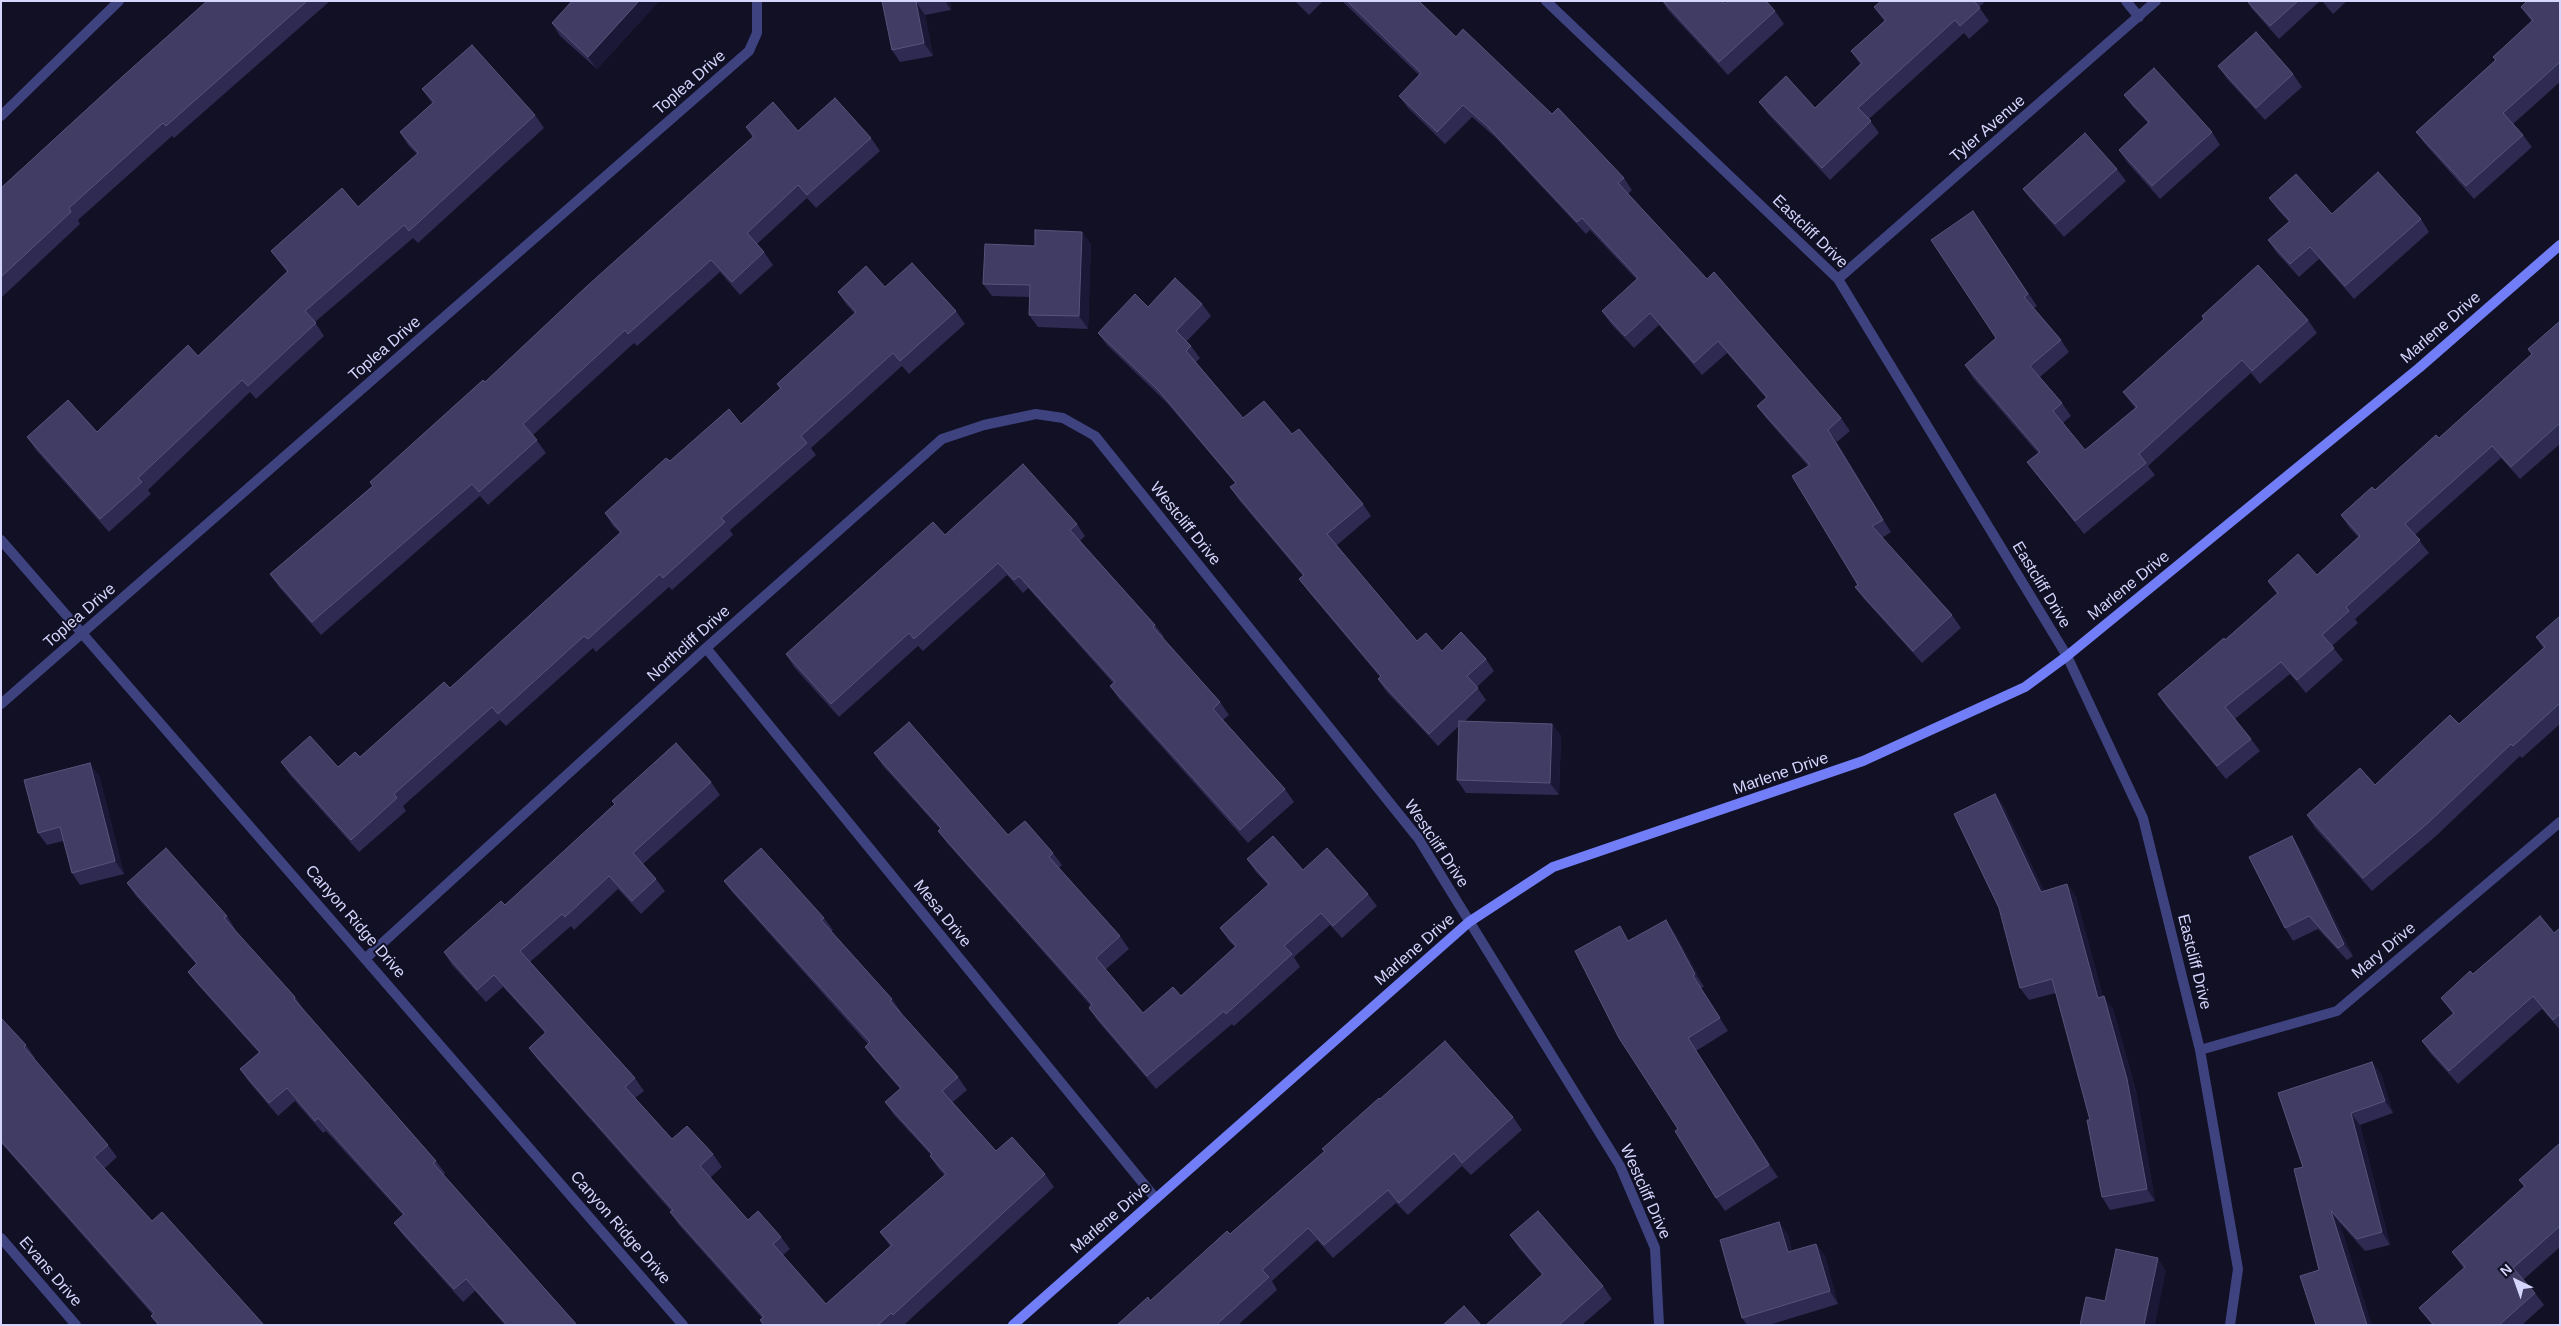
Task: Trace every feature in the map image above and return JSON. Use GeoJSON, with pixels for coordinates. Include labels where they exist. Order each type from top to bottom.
{"type":"FeatureCollection","features":[{"type":"Feature","properties":{"kind":"street"},"geometry":{"type":"LineString","coordinates":[[1,116],[119,1]]}},
{"type":"Feature","properties":{"kind":"street","name":"Toplea Drive"},"geometry":{"type":"LineString","coordinates":[[1,704],[749,51],[757,33],[757,1]]}},
{"type":"Feature","properties":{"kind":"street","name":"Eastcliff Drive"},"geometry":{"type":"LineString","coordinates":[[1546,1],[1838,279],[2067,656],[2143,818],[2200,1050],[2238,1269],[2230,1325]]}},
{"type":"Feature","properties":{"kind":"street"},"geometry":{"type":"LineString","coordinates":[[2126,1],[2139,17]]}},
{"type":"Feature","properties":{"kind":"street","name":"Tyler Avenue"},"geometry":{"type":"LineString","coordinates":[[1838,279],[2156,1]]}},
{"type":"Feature","properties":{"kind":"street","name":"Marlene Drive"},"geometry":{"type":"LineString","coordinates":[[1013,1325],[1469,922],[1554,867],[1863,761],[2025,687],[2067,656],[2419,368],[2560,244]]}},
{"type":"Feature","properties":{"kind":"street","name":"Northcliff Drive"},"geometry":{"type":"LineString","coordinates":[[366,958],[706,648],[942,439],[984,425],[1036,414],[1063,418]]}},
{"type":"Feature","properties":{"kind":"street","name":"Westcliff Drive"},"geometry":{"type":"LineString","coordinates":[[1063,418],[1094,436],[1418,838],[1620,1166],[1655,1248],[1659,1325]]}},
{"type":"Feature","properties":{"kind":"street","name":"Canyon Ridge Drive"},"geometry":{"type":"LineString","coordinates":[[1,540],[683,1325]]}},
{"type":"Feature","properties":{"kind":"street","name":"Mesa Drive"},"geometry":{"type":"LineString","coordinates":[[706,648],[1156,1199]]}},
{"type":"Feature","properties":{"kind":"street","name":"Mary Drive"},"geometry":{"type":"LineString","coordinates":[[2200,1050],[2337,1011],[2560,822]]}},
{"type":"Feature","properties":{"kind":"street","name":"Evans Drive"},"geometry":{"type":"LineString","coordinates":[[1,1238],[76,1325]]}},
{"type":"Feature","properties":{"kind":"building"},"geometry":{"type":"Polygon","coordinates":[[[207,1],[307,1],[166,126],[163,123],[69,208],[71,212],[1,277],[1,188],[207,1]]]}},
{"type":"Feature","properties":{"kind":"building"},"geometry":{"type":"Polygon","coordinates":[[[572,1],[639,1],[588,57],[552,23],[572,1]]]}},
{"type":"Feature","properties":{"kind":"building"},"geometry":{"type":"Polygon","coordinates":[[[882,1],[922,1],[916,2],[924,43],[892,50],[882,1]]]}},
{"type":"Feature","properties":{"kind":"building"},"geometry":{"type":"Polygon","coordinates":[[[1347,1],[1419,1],[1456,37],[1463,29],[1552,114],[1558,108],[1624,178],[1618,183],[1707,279],[1714,272],[1841,418],[1828,430],[1883,520],[1872,526],[1952,615],[1913,651],[1855,587],[1858,585],[1792,476],[1810,465],[1757,406],[1767,397],[1718,341],[1694,363],[1650,313],[1625,336],[1602,311],[1638,278],[1582,218],[1577,222],[1486,125],[1463,105],[1437,132],[1399,96],[1421,73],[1347,1]]]}},
{"type":"Feature","properties":{"kind":"building"},"geometry":{"type":"Polygon","coordinates":[[[1663,1],[1723,1],[1725,4],[1728,1],[1766,1],[1775,11],[1719,62],[1663,1]]]}},
{"type":"Feature","properties":{"kind":"building"},"geometry":{"type":"Polygon","coordinates":[[[1881,1],[1974,1],[1980,8],[1960,26],[1955,20],[1858,108],[1871,121],[1822,168],[1759,102],[1786,76],[1815,108],[1862,63],[1851,51],[1886,20],[1874,7],[1881,1]]]}},
{"type":"Feature","properties":{"kind":"building"},"geometry":{"type":"Polygon","coordinates":[[[2247,1],[2298,1],[2270,26],[2247,1]]]}},
{"type":"Feature","properties":{"kind":"building"},"geometry":{"type":"Polygon","coordinates":[[[2527,1],[2560,1],[2560,62],[2503,113],[2523,135],[2466,186],[2416,132],[2496,60],[2493,57],[2533,20],[2521,7],[2527,1]]]}},
{"type":"Feature","properties":{"kind":"building"},"geometry":{"type":"Polygon","coordinates":[[[2256,32],[2293,74],[2256,108],[2218,66],[2256,32]]]}},
{"type":"Feature","properties":{"kind":"building"},"geometry":{"type":"Polygon","coordinates":[[[472,45],[535,115],[409,231],[404,225],[305,311],[316,323],[248,386],[242,380],[138,478],[142,482],[100,519],[27,437],[68,400],[97,432],[188,345],[198,356],[288,271],[271,251],[342,188],[358,207],[418,153],[400,132],[434,102],[422,89],[472,45]]]}},
{"type":"Feature","properties":{"kind":"building"},"geometry":{"type":"Polygon","coordinates":[[[2154,68],[2212,132],[2152,186],[2119,150],[2149,122],[2124,95],[2154,68]]]}},
{"type":"Feature","properties":{"kind":"building"},"geometry":{"type":"Polygon","coordinates":[[[835,98],[871,138],[807,195],[798,185],[747,233],[764,252],[732,282],[711,260],[628,334],[625,330],[523,424],[537,440],[479,492],[472,484],[312,622],[270,574],[373,486],[370,482],[483,380],[485,382],[586,287],[754,136],[746,127],[773,102],[798,131],[835,98]]]}},
{"type":"Feature","properties":{"kind":"building"},"geometry":{"type":"Polygon","coordinates":[[[2085,133],[2117,169],[2055,224],[2023,189],[2085,133]]]}},
{"type":"Feature","properties":{"kind":"building"},"geometry":{"type":"Polygon","coordinates":[[[2378,172],[2421,219],[2345,286],[2310,247],[2290,264],[2268,240],[2290,221],[2269,198],[2296,174],[2332,214],[2378,172]]]}},
{"type":"Feature","properties":{"kind":"building"},"geometry":{"type":"Polygon","coordinates":[[[1973,211],[2028,294],[2024,297],[2061,340],[2030,366],[2062,403],[2053,411],[2085,450],[2137,407],[2123,392],[2204,319],[2202,316],[2258,265],[2308,320],[2252,371],[2242,360],[2139,454],[2146,463],[2075,521],[2027,462],[2040,452],[1965,365],[1996,338],[1931,240],[1973,211]]]}},
{"type":"Feature","properties":{"kind":"building"},"geometry":{"type":"Polygon","coordinates":[[[1035,230],[1082,232],[1079,316],[1029,315],[1030,285],[983,284],[985,244],[1035,246],[1035,230]]]}},
{"type":"Feature","properties":{"kind":"building"},"geometry":{"type":"Polygon","coordinates":[[[912,263],[956,311],[900,361],[893,353],[801,436],[807,443],[721,518],[725,522],[663,578],[660,574],[588,639],[584,636],[498,714],[492,707],[394,794],[397,798],[351,840],[281,762],[310,736],[338,767],[355,752],[360,757],[444,682],[450,688],[621,532],[605,513],[666,458],[670,461],[729,409],[741,424],[781,388],[777,384],[856,312],[838,292],[866,266],[885,287],[912,263]]]}},
{"type":"Feature","properties":{"kind":"building"},"geometry":{"type":"Polygon","coordinates":[[[1175,278],[1202,304],[1176,331],[1191,346],[1186,351],[1243,418],[1264,401],[1292,434],[1299,429],[1363,504],[1327,534],[1417,641],[1426,633],[1442,651],[1461,632],[1486,659],[1467,676],[1478,688],[1429,734],[1378,679],[1381,676],[1299,579],[1304,575],[1230,487],[1236,483],[1159,391],[1098,333],[1135,294],[1148,307],[1175,278]]]}},
{"type":"Feature","properties":{"kind":"building"},"geometry":{"type":"Polygon","coordinates":[[[2560,321],[2560,423],[2511,467],[2492,446],[2405,524],[2420,540],[2346,607],[2349,611],[2322,635],[2334,648],[2297,680],[2281,662],[2225,707],[2251,739],[2217,766],[2158,694],[2224,638],[2225,640],[2278,593],[2268,581],[2298,554],[2317,575],[2360,536],[2341,515],[2372,487],[2375,490],[2436,435],[2439,438],[2532,354],[2528,349],[2560,321]]]}},
{"type":"Feature","properties":{"kind":"building"},"geometry":{"type":"Polygon","coordinates":[[[1023,464],[1077,524],[1070,530],[1155,625],[1153,627],[1220,702],[1213,709],[1285,789],[1240,830],[1110,686],[1115,682],[1019,576],[1014,580],[998,563],[914,639],[909,633],[831,704],[786,654],[933,522],[945,535],[1023,464]]]}},
{"type":"Feature","properties":{"kind":"building"},"geometry":{"type":"Polygon","coordinates":[[[2560,616],[2560,703],[2513,746],[2511,744],[2428,823],[2363,878],[2307,815],[2360,768],[2375,785],[2450,715],[2459,724],[2545,647],[2536,637],[2560,616]]]}},
{"type":"Feature","properties":{"kind":"building"},"geometry":{"type":"Polygon","coordinates":[[[1459,721],[1552,724],[1550,783],[1457,780],[1459,721]]]}},
{"type":"Feature","properties":{"kind":"building"},"geometry":{"type":"Polygon","coordinates":[[[909,722],[1008,835],[1025,821],[1053,853],[1049,857],[1120,936],[1096,958],[1143,1013],[1173,987],[1181,996],[1236,946],[1220,928],[1269,884],[1247,859],[1273,836],[1303,870],[1327,848],[1368,894],[1333,926],[1321,913],[1284,946],[1292,954],[1226,1014],[1224,1011],[1147,1076],[1089,1008],[1092,1004],[938,831],[941,828],[874,753],[909,722]]]}},
{"type":"Feature","properties":{"kind":"building"},"geometry":{"type":"Polygon","coordinates":[[[676,743],[711,782],[633,853],[656,879],[632,901],[609,876],[565,917],[562,914],[520,951],[635,1078],[625,1087],[672,1139],[687,1126],[713,1154],[700,1166],[748,1220],[758,1211],[781,1237],[773,1244],[826,1304],[892,1245],[880,1232],[946,1174],[930,1156],[932,1154],[885,1102],[901,1088],[865,1047],[870,1042],[724,881],[761,848],[824,918],[821,920],[892,999],[890,1001],[958,1077],[942,1091],[996,1151],[1012,1137],[1045,1174],[893,1315],[891,1313],[878,1325],[764,1325],[760,1320],[764,1317],[670,1212],[673,1210],[529,1048],[546,1032],[494,975],[477,990],[444,952],[501,901],[505,905],[615,804],[612,801],[676,743]]]}},
{"type":"Feature","properties":{"kind":"building"},"geometry":{"type":"Polygon","coordinates":[[[90,763],[115,861],[72,873],[60,827],[38,833],[24,780],[90,763]]]}},
{"type":"Feature","properties":{"kind":"building"},"geometry":{"type":"Polygon","coordinates":[[[1995,794],[2041,892],[2067,884],[2098,998],[2104,996],[2127,1079],[2147,1189],[2102,1197],[2087,1120],[2090,1120],[2052,979],[2020,988],[1999,908],[1954,814],[1995,794]]]}},
{"type":"Feature","properties":{"kind":"building"},"geometry":{"type":"Polygon","coordinates":[[[2292,836],[2344,944],[2338,948],[2309,916],[2285,928],[2249,857],[2292,836]]]}},
{"type":"Feature","properties":{"kind":"building"},"geometry":{"type":"Polygon","coordinates":[[[166,848],[227,916],[224,918],[295,997],[294,999],[436,1161],[433,1163],[577,1325],[507,1325],[466,1279],[454,1289],[394,1223],[404,1214],[318,1118],[315,1121],[287,1088],[269,1103],[240,1069],[260,1052],[188,972],[197,963],[127,883],[166,848]]]}},
{"type":"Feature","properties":{"kind":"building"},"geometry":{"type":"Polygon","coordinates":[[[2540,916],[2554,933],[2560,928],[2560,1014],[2553,1020],[2533,996],[2449,1071],[2422,1041],[2454,1013],[2441,998],[2470,971],[2473,974],[2540,916]]]}},
{"type":"Feature","properties":{"kind":"building"},"geometry":{"type":"Polygon","coordinates":[[[1666,920],[1695,974],[1693,976],[1720,1018],[1688,1038],[1769,1165],[1716,1198],[1675,1131],[1678,1129],[1619,1038],[1575,951],[1620,926],[1628,941],[1666,920]]]}},
{"type":"Feature","properties":{"kind":"building"},"geometry":{"type":"Polygon","coordinates":[[[1,1018],[26,1045],[24,1047],[108,1145],[94,1157],[152,1221],[162,1212],[264,1325],[159,1325],[151,1316],[154,1313],[1,1141],[1,1018]]]}},
{"type":"Feature","properties":{"kind":"building"},"geometry":{"type":"Polygon","coordinates":[[[1445,1041],[1513,1117],[1462,1163],[1454,1153],[1399,1203],[1388,1190],[1324,1245],[1308,1228],[1262,1270],[1269,1277],[1216,1325],[1117,1325],[1148,1297],[1150,1301],[1227,1231],[1230,1234],[1325,1151],[1322,1149],[1445,1041]]]}},
{"type":"Feature","properties":{"kind":"building"},"geometry":{"type":"Polygon","coordinates":[[[2372,1062],[2385,1101],[2351,1113],[2382,1232],[2357,1239],[2331,1211],[2367,1325],[2316,1325],[2300,1276],[2319,1270],[2294,1169],[2303,1167],[2278,1093],[2372,1062]]]}},
{"type":"Feature","properties":{"kind":"building"},"geometry":{"type":"Polygon","coordinates":[[[2560,1143],[2560,1226],[2513,1268],[2535,1293],[2499,1325],[2434,1325],[2419,1308],[2465,1267],[2452,1252],[2525,1186],[2519,1180],[2560,1143]]]}},
{"type":"Feature","properties":{"kind":"building"},"geometry":{"type":"Polygon","coordinates":[[[1538,1211],[1603,1286],[1559,1325],[1486,1325],[1543,1274],[1510,1235],[1538,1211]]]}},
{"type":"Feature","properties":{"kind":"building"},"geometry":{"type":"Polygon","coordinates":[[[1779,1222],[1788,1252],[1816,1244],[1830,1291],[1742,1318],[1720,1240],[1779,1222]]]}},
{"type":"Feature","properties":{"kind":"building"},"geometry":{"type":"Polygon","coordinates":[[[2116,1249],[2158,1258],[2144,1325],[2080,1325],[2086,1297],[2105,1301],[2116,1249]]]}},
{"type":"Feature","properties":{"kind":"building"},"geometry":{"type":"Polygon","coordinates":[[[1464,1306],[1481,1325],[1443,1325],[1464,1306]]]}}]}
